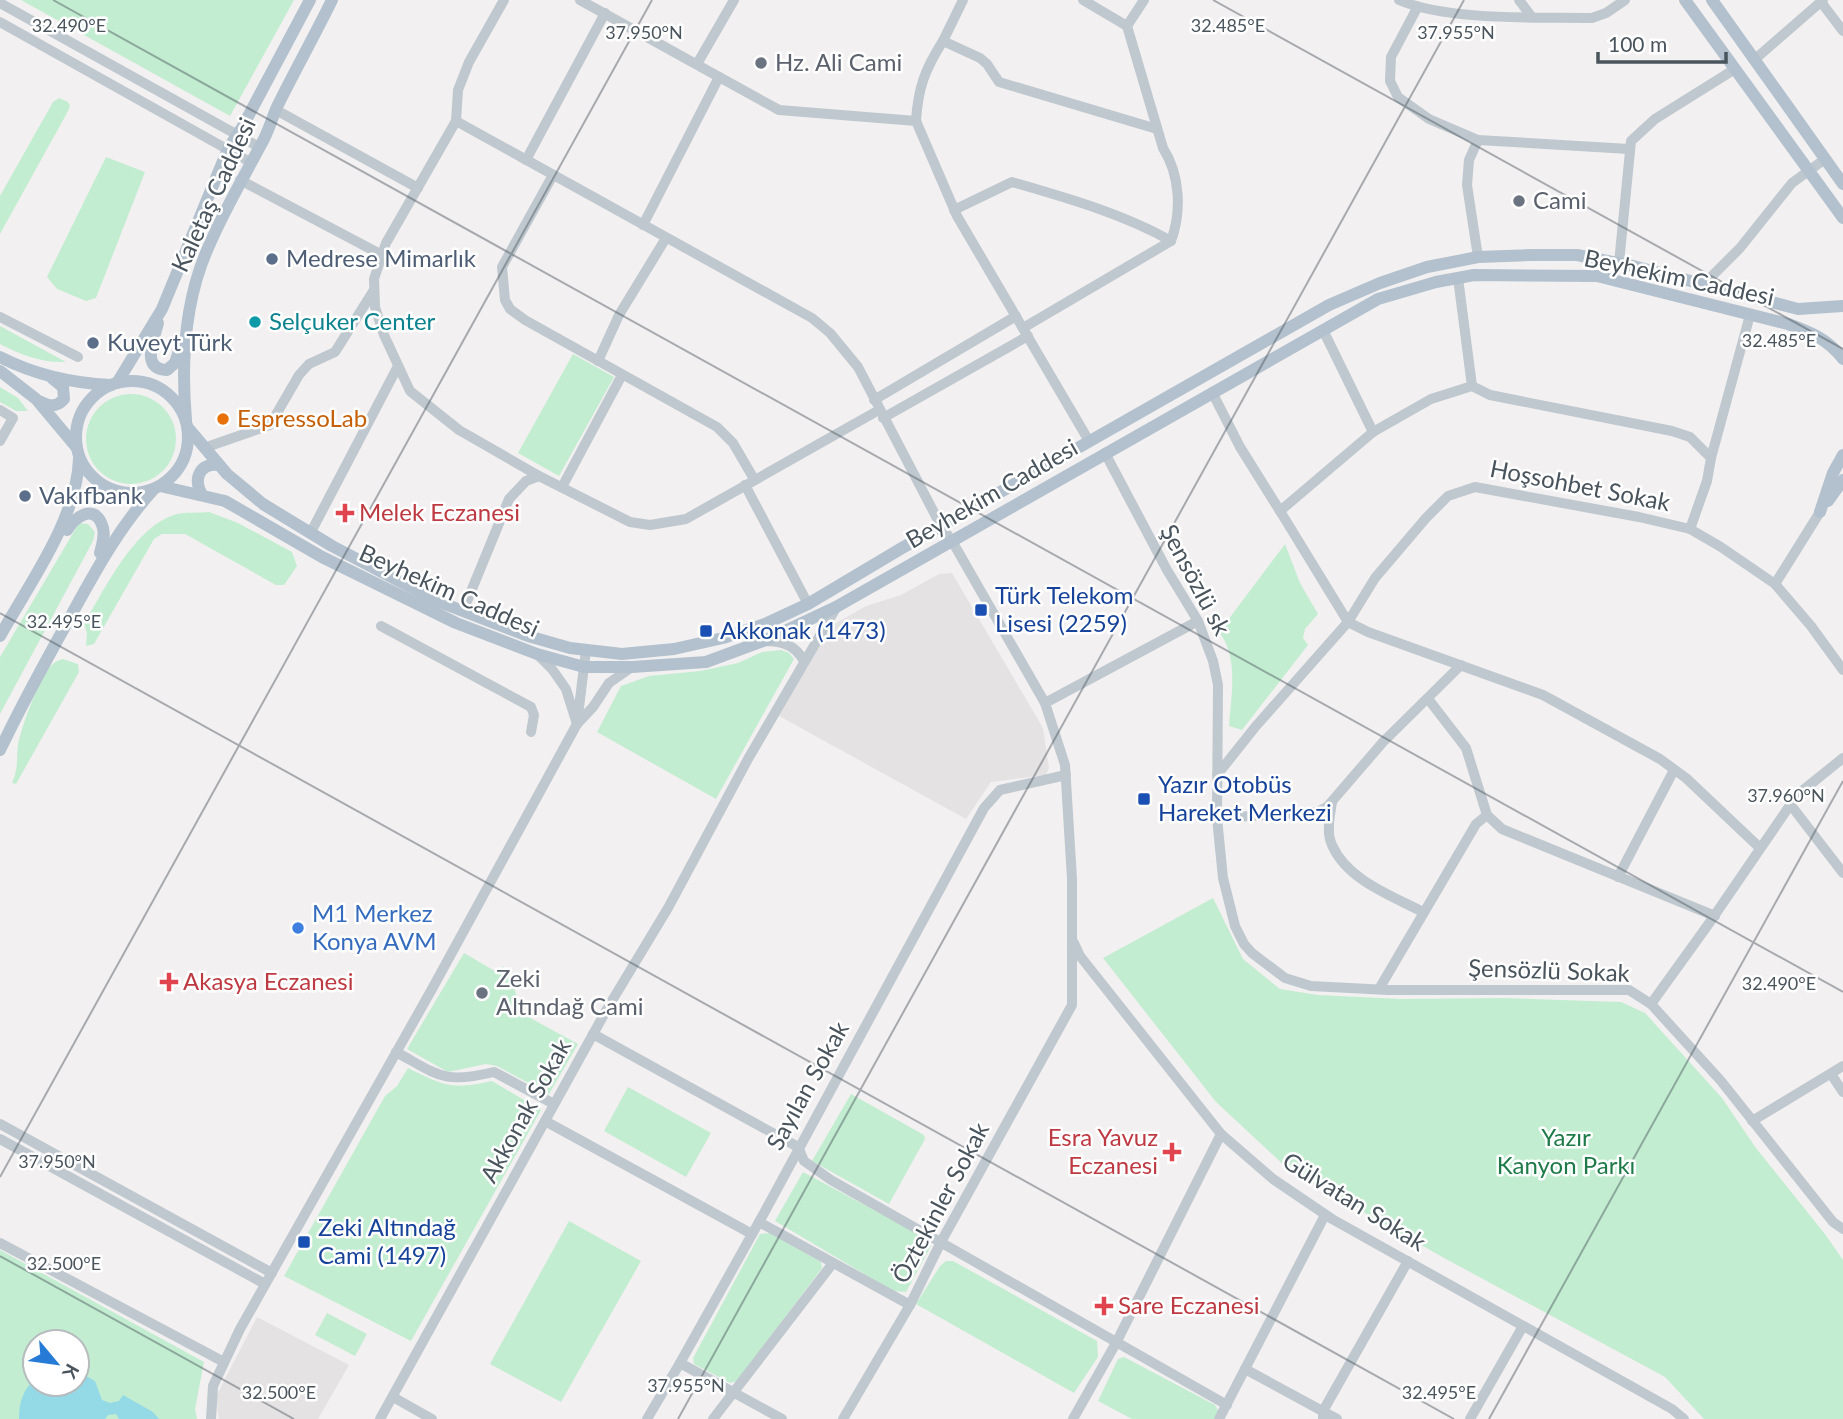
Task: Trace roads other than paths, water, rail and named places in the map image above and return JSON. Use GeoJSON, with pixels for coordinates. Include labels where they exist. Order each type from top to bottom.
{"type":"FeatureCollection","features":[{"type":"Feature","properties":{"kind":"main road","name":"Kaletaş Caddesi"},"geometry":{"type":"LineString","coordinates":[[115,384],[162,309],[189,238],[228,149],[310,0]]}},
{"type":"Feature","properties":{"kind":"main road","name":"Kaletaş Caddesi"},"geometry":{"type":"LineString","coordinates":[[187,424],[183,366],[187,321],[197,277],[207,248],[240,180],[259,148],[332,0]]}},
{"type":"Feature","properties":{"kind":"main road"},"geometry":{"type":"LineString","coordinates":[[1685,0],[1843,218]]}},
{"type":"Feature","properties":{"kind":"main road"},"geometry":{"type":"LineString","coordinates":[[1712,0],[1843,184]]}},
{"type":"Feature","properties":{"kind":"main road","name":"Beyhekim Caddesi"},"geometry":{"type":"LineString","coordinates":[[187,424],[219,466],[263,504],[332,546],[425,595],[528,636],[570,648],[622,654],[686,646],[723,638],[765,624],[808,604],[1329,305],[1427,267],[1478,257],[1577,255],[1705,283],[1798,309],[1843,306]]}},
{"type":"Feature","properties":{"kind":"main road","name":"Beyhekim Caddesi"},"geometry":{"type":"LineString","coordinates":[[157,488],[225,501],[323,557],[456,623],[537,654],[584,667],[706,662],[766,640],[836,607],[1378,299],[1436,282],[1513,274],[1597,276],[1788,324],[1817,335],[1833,346],[1843,359]]}},
{"type":"Feature","properties":{"kind":"main road"},"geometry":{"type":"LineString","coordinates":[[162,309],[151,352],[152,364],[156,368],[167,370],[175,363],[187,321]]}},
{"type":"Feature","properties":{"kind":"main road"},"geometry":{"type":"LineString","coordinates":[[0,356],[49,376],[115,384],[142,382],[161,389],[176,402],[187,424],[188,445],[183,462],[174,476],[157,488],[126,521],[98,565],[0,750]]}},
{"type":"Feature","properties":{"kind":"main road"},"geometry":{"type":"LineString","coordinates":[[0,371],[36,399],[78,452],[92,477],[113,490],[129,494],[157,488]]}},
{"type":"Feature","properties":{"kind":"main road"},"geometry":{"type":"LineString","coordinates":[[36,399],[54,406],[64,399],[63,387],[49,376]]}},
{"type":"Feature","properties":{"kind":"main road"},"geometry":{"type":"LineString","coordinates":[[0,636],[74,499],[77,431],[81,414],[91,400],[115,384]]}},
{"type":"Feature","properties":{"kind":"main road"},"geometry":{"type":"LineString","coordinates":[[1820,512],[1833,473],[1843,455]]}},
{"type":"Feature","properties":{"kind":"main road"},"geometry":{"type":"LineString","coordinates":[[202,495],[197,486],[200,472],[206,466],[219,466]]}},
{"type":"Feature","properties":{"kind":"main road"},"geometry":{"type":"LineString","coordinates":[[1820,512],[1843,481]]}},
{"type":"Feature","properties":{"kind":"main road"},"geometry":{"type":"LineString","coordinates":[[45,557],[76,517],[89,514],[103,525],[98,565]]}},
{"type":"Feature","properties":{"kind":"street"},"geometry":{"type":"LineString","coordinates":[[504,0],[469,62],[458,90],[456,121],[382,255],[374,279],[375,307],[384,335],[410,390],[459,430],[540,476],[630,522],[650,525],[686,519],[879,409],[1025,332],[1171,241],[1178,223],[1177,187],[1172,163],[1157,130],[1127,26],[1083,0]]}},
{"type":"Feature","properties":{"kind":"street"},"geometry":{"type":"LineString","coordinates":[[580,0],[779,110],[916,121]]}},
{"type":"Feature","properties":{"kind":"street"},"geometry":{"type":"LineString","coordinates":[[697,64],[734,0]]}},
{"type":"Feature","properties":{"kind":"street"},"geometry":{"type":"LineString","coordinates":[[963,0],[927,66],[918,94],[916,121],[954,210],[1089,441]]}},
{"type":"Feature","properties":{"kind":"street"},"geometry":{"type":"LineString","coordinates":[[1127,26],[1144,0]]}},
{"type":"Feature","properties":{"kind":"street"},"geometry":{"type":"LineString","coordinates":[[1399,0],[1482,15],[1592,18],[1606,13],[1625,0]]}},
{"type":"Feature","properties":{"kind":"street"},"geometry":{"type":"LineString","coordinates":[[1519,0],[1531,16]]}},
{"type":"Feature","properties":{"kind":"street"},"geometry":{"type":"LineString","coordinates":[[1754,60],[1822,1],[1843,31]]}},
{"type":"Feature","properties":{"kind":"street"},"geometry":{"type":"LineString","coordinates":[[0,3],[259,148]]}},
{"type":"Feature","properties":{"kind":"street"},"geometry":{"type":"LineString","coordinates":[[1423,5],[1391,57],[1390,81],[1398,97],[1429,119],[1478,140],[1629,149]]}},
{"type":"Feature","properties":{"kind":"street"},"geometry":{"type":"LineString","coordinates":[[526,160],[605,13]]}},
{"type":"Feature","properties":{"kind":"street"},"geometry":{"type":"LineString","coordinates":[[0,22],[250,162]]}},
{"type":"Feature","properties":{"kind":"street"},"geometry":{"type":"LineString","coordinates":[[943,41],[980,58],[999,82],[1157,130]]}},
{"type":"Feature","properties":{"kind":"street"},"geometry":{"type":"LineString","coordinates":[[1619,263],[1629,149],[1635,135],[1655,119],[1735,69]]}},
{"type":"Feature","properties":{"kind":"street"},"geometry":{"type":"LineString","coordinates":[[643,225],[719,77]]}},
{"type":"Feature","properties":{"kind":"street"},"geometry":{"type":"LineString","coordinates":[[276,110],[418,188]]}},
{"type":"Feature","properties":{"kind":"street"},"geometry":{"type":"LineString","coordinates":[[456,121],[812,318],[830,333],[858,367],[941,526],[1045,703],[1065,765],[1073,939]]}},
{"type":"Feature","properties":{"kind":"street"},"geometry":{"type":"LineString","coordinates":[[1478,140],[1469,160],[1467,185],[1478,257]]}},
{"type":"Feature","properties":{"kind":"street"},"geometry":{"type":"LineString","coordinates":[[1705,283],[1740,248],[1792,183],[1825,159]]}},
{"type":"Feature","properties":{"kind":"street"},"geometry":{"type":"LineString","coordinates":[[553,175],[502,267],[505,300],[510,309],[717,428],[733,443],[808,604]]}},
{"type":"Feature","properties":{"kind":"street"},"geometry":{"type":"LineString","coordinates":[[240,180],[382,255]]}},
{"type":"Feature","properties":{"kind":"street"},"geometry":{"type":"LineString","coordinates":[[954,210],[1012,182],[1151,229],[1171,241]]}},
{"type":"Feature","properties":{"kind":"street"},"geometry":{"type":"LineString","coordinates":[[598,361],[619,315],[666,238]]}},
{"type":"Feature","properties":{"kind":"street"},"geometry":{"type":"LineString","coordinates":[[1458,278],[1472,386]]}},
{"type":"Feature","properties":{"kind":"street"},"geometry":{"type":"LineString","coordinates":[[204,448],[270,425],[299,375],[309,364],[335,352],[374,289]]}},
{"type":"Feature","properties":{"kind":"street"},"geometry":{"type":"LineString","coordinates":[[1690,529],[1707,481],[1750,315]]}},
{"type":"Feature","properties":{"kind":"street"},"geometry":{"type":"LineString","coordinates":[[879,409],[1016,316]]}},
{"type":"Feature","properties":{"kind":"street"},"geometry":{"type":"LineString","coordinates":[[0,317],[78,357]]}},
{"type":"Feature","properties":{"kind":"street"},"geometry":{"type":"LineString","coordinates":[[1324,330],[1373,432]]}},
{"type":"Feature","properties":{"kind":"street"},"geometry":{"type":"LineString","coordinates":[[311,531],[398,366]]}},
{"type":"Feature","properties":{"kind":"street"},"geometry":{"type":"LineString","coordinates":[[562,487],[622,374]]}},
{"type":"Feature","properties":{"kind":"street"},"geometry":{"type":"LineString","coordinates":[[1280,511],[1373,432],[1431,399],[1472,386],[1490,395],[1672,431],[1690,437],[1711,458]]}},
{"type":"Feature","properties":{"kind":"street"},"geometry":{"type":"LineString","coordinates":[[1212,392],[1240,447],[1348,622],[1368,632],[1543,695],[1660,759],[1760,848]]}},
{"type":"Feature","properties":{"kind":"street"},"geometry":{"type":"LineString","coordinates":[[0,410],[13,418],[0,441]]}},
{"type":"Feature","properties":{"kind":"street","name":"Şensözlü sk"},"geometry":{"type":"LineString","coordinates":[[1105,453],[1167,570],[1198,621],[1213,661],[1218,685],[1217,818],[1223,878],[1228,906],[1244,944]]}},
{"type":"Feature","properties":{"kind":"street"},"geometry":{"type":"LineString","coordinates":[[463,611],[509,499],[526,481],[540,476]]}},
{"type":"Feature","properties":{"kind":"street","name":"Hoşsohbet Sokak"},"geometry":{"type":"LineString","coordinates":[[1217,775],[1256,726],[1348,622],[1375,578],[1426,518],[1448,496],[1475,487],[1690,529],[1775,584],[1811,626],[1843,670]]}},
{"type":"Feature","properties":{"kind":"street"},"geometry":{"type":"LineString","coordinates":[[1775,584],[1820,512]]}},
{"type":"Feature","properties":{"kind":"street","name":"Akkonak Sokak"},"geometry":{"type":"LineString","coordinates":[[380,1419],[593,1034],[668,908],[748,759],[836,607]]}},
{"type":"Feature","properties":{"kind":"street"},"geometry":{"type":"LineString","coordinates":[[1045,703],[1198,621]]}},
{"type":"Feature","properties":{"kind":"street"},"geometry":{"type":"LineString","coordinates":[[381,626],[531,707],[534,715],[531,732]]}},
{"type":"Feature","properties":{"kind":"street"},"geometry":{"type":"LineString","coordinates":[[766,640],[792,646],[804,661]]}},
{"type":"Feature","properties":{"kind":"street"},"geometry":{"type":"LineString","coordinates":[[577,724],[586,650]]}},
{"type":"Feature","properties":{"kind":"street"},"geometry":{"type":"LineString","coordinates":[[537,654],[566,689],[577,724]]}},
{"type":"Feature","properties":{"kind":"street"},"geometry":{"type":"LineString","coordinates":[[1217,818],[1318,812],[1332,802],[1383,742],[1461,665]]}},
{"type":"Feature","properties":{"kind":"street"},"geometry":{"type":"LineString","coordinates":[[211,1419],[212,1387],[265,1284],[397,1052],[577,724],[593,707],[609,683],[632,667]]}},
{"type":"Feature","properties":{"kind":"street"},"geometry":{"type":"LineString","coordinates":[[1429,699],[1466,748],[1487,815],[1502,829],[1715,916]]}},
{"type":"Feature","properties":{"kind":"street"},"geometry":{"type":"LineString","coordinates":[[1651,1004],[1797,795],[1843,758]]}},
{"type":"Feature","properties":{"kind":"street"},"geometry":{"type":"LineString","coordinates":[[1618,877],[1674,770]]}},
{"type":"Feature","properties":{"kind":"street","name":"Sayılan Sokak"},"geometry":{"type":"LineString","coordinates":[[648,1419],[759,1222],[984,808],[1000,790],[1066,775]]}},
{"type":"Feature","properties":{"kind":"street"},"geometry":{"type":"LineString","coordinates":[[1332,802],[1329,826],[1331,844],[1342,860],[1359,877],[1423,912]]}},
{"type":"Feature","properties":{"kind":"street"},"geometry":{"type":"LineString","coordinates":[[1790,804],[1843,873]]}},
{"type":"Feature","properties":{"kind":"street"},"geometry":{"type":"LineString","coordinates":[[1379,989],[1476,824],[1487,815]]}},
{"type":"Feature","properties":{"kind":"street","name":"Öztekinler Sokak"},"geometry":{"type":"LineString","coordinates":[[843,1419],[910,1305],[941,1242],[1072,1005],[1073,939]]}},
{"type":"Feature","properties":{"kind":"street","name":"Gülvatan Sokak"},"geometry":{"type":"LineString","coordinates":[[1073,939],[1080,956],[1221,1135],[1273,1179],[1325,1215],[1672,1409],[1684,1419]]}},
{"type":"Feature","properties":{"kind":"street","name":"Şensözlü Sokak"},"geometry":{"type":"LineString","coordinates":[[1244,944],[1262,963],[1285,978],[1311,986],[1379,989],[1629,990],[1651,1004],[1721,1081],[1833,1222],[1843,1229]]}},
{"type":"Feature","properties":{"kind":"street"},"geometry":{"type":"LineString","coordinates":[[593,1034],[798,1147],[810,1167],[1227,1405]]}},
{"type":"Feature","properties":{"kind":"street"},"geometry":{"type":"LineString","coordinates":[[397,1052],[441,1076],[462,1079],[494,1072],[554,1104]]}},
{"type":"Feature","properties":{"kind":"street"},"geometry":{"type":"LineString","coordinates":[[1752,1121],[1843,1066]]}},
{"type":"Feature","properties":{"kind":"street"},"geometry":{"type":"LineString","coordinates":[[1831,1074],[1843,1092]]}},
{"type":"Feature","properties":{"kind":"street"},"geometry":{"type":"LineString","coordinates":[[545,1121],[752,1234]]}},
{"type":"Feature","properties":{"kind":"street"},"geometry":{"type":"LineString","coordinates":[[0,1124],[272,1273]]}},
{"type":"Feature","properties":{"kind":"street"},"geometry":{"type":"LineString","coordinates":[[1073,1419],[1116,1343],[1221,1135]]}},
{"type":"Feature","properties":{"kind":"street"},"geometry":{"type":"LineString","coordinates":[[0,1139],[265,1284]]}},
{"type":"Feature","properties":{"kind":"street"},"geometry":{"type":"LineString","coordinates":[[1219,1419],[1325,1215]]}},
{"type":"Feature","properties":{"kind":"street"},"geometry":{"type":"LineString","coordinates":[[759,1222],[910,1305]]}},
{"type":"Feature","properties":{"kind":"street"},"geometry":{"type":"LineString","coordinates":[[0,1243],[224,1362]]}},
{"type":"Feature","properties":{"kind":"street"},"geometry":{"type":"LineString","coordinates":[[1323,1415],[1408,1261]]}},
{"type":"Feature","properties":{"kind":"street"},"geometry":{"type":"LineString","coordinates":[[713,1419],[833,1263]]}},
{"type":"Feature","properties":{"kind":"street"},"geometry":{"type":"LineString","coordinates":[[1470,1419],[1523,1326]]}},
{"type":"Feature","properties":{"kind":"street"},"geometry":{"type":"LineString","coordinates":[[680,1363],[782,1419]]}},
{"type":"Feature","properties":{"kind":"street"},"geometry":{"type":"LineString","coordinates":[[1245,1369],[1323,1415],[1337,1419]]}},
{"type":"Feature","properties":{"kind":"street"},"geometry":{"type":"LineString","coordinates":[[393,1397],[432,1419]]}},
{"type":"Feature","properties":{"kind":"water"},"geometry":{"type":"Polygon","coordinates":[[[91,1379],[95,1381],[102,1400],[110,1403],[119,1401],[123,1395],[153,1412],[159,1419],[119,1419],[116,1414],[108,1415],[105,1419],[19,1419],[22,1398],[91,1398],[91,1379]]]}},
{"type":"Feature","properties":{"kind":"place","name":"Hz. Ali Cami"},"geometry":{"type":"Point","coordinates":[761,63]}},
{"type":"Feature","properties":{"kind":"place","name":"Cami"},"geometry":{"type":"Point","coordinates":[1519,201]}},
{"type":"Feature","properties":{"kind":"place","name":"Medrese Mimarlık"},"geometry":{"type":"Point","coordinates":[272,259]}},
{"type":"Feature","properties":{"kind":"place","name":"Selçuker Center"},"geometry":{"type":"Point","coordinates":[255,322]}},
{"type":"Feature","properties":{"kind":"place","name":"Kuveyt Türk"},"geometry":{"type":"Point","coordinates":[93,343]}},
{"type":"Feature","properties":{"kind":"place","name":"EspressoLab"},"geometry":{"type":"Point","coordinates":[223,419]}},
{"type":"Feature","properties":{"kind":"place","name":"Vakıfbank"},"geometry":{"type":"Point","coordinates":[25,496]}},
{"type":"Feature","properties":{"kind":"place","name":"Melek Eczanesi"},"geometry":{"type":"Point","coordinates":[345,513]}},
{"type":"Feature","properties":{"kind":"place","name":"Türk Telekom Lisesi (2259)"},"geometry":{"type":"Point","coordinates":[981,610]}},
{"type":"Feature","properties":{"kind":"place","name":"Akkonak (1473)"},"geometry":{"type":"Point","coordinates":[706,631]}},
{"type":"Feature","properties":{"kind":"place","name":"Yazır Otobüs Hareket Merkezi"},"geometry":{"type":"Point","coordinates":[1144,799]}},
{"type":"Feature","properties":{"kind":"place","name":"M1 Merkez Konya AVM"},"geometry":{"type":"Point","coordinates":[298,928]}},
{"type":"Feature","properties":{"kind":"place","name":"Akasya Eczanesi"},"geometry":{"type":"Point","coordinates":[169,982]}},
{"type":"Feature","properties":{"kind":"place","name":"Zeki Altındağ Cami"},"geometry":{"type":"Point","coordinates":[482,993]}},
{"type":"Feature","properties":{"kind":"place","name":"Esra Yavuz Eczanesi"},"geometry":{"type":"Point","coordinates":[1172,1152]}},
{"type":"Feature","properties":{"kind":"place","name":"Zeki Altındağ Cami (1497)"},"geometry":{"type":"Point","coordinates":[304,1242]}},
{"type":"Feature","properties":{"kind":"place","name":"Sare Eczanesi"},"geometry":{"type":"Point","coordinates":[1104,1306]}},
{"type":"Feature","properties":{"kind":"park label","name":"Yazır Kanyon Parkı"},"geometry":{"type":"Point","coordinates":[1566,1152]}}]}
